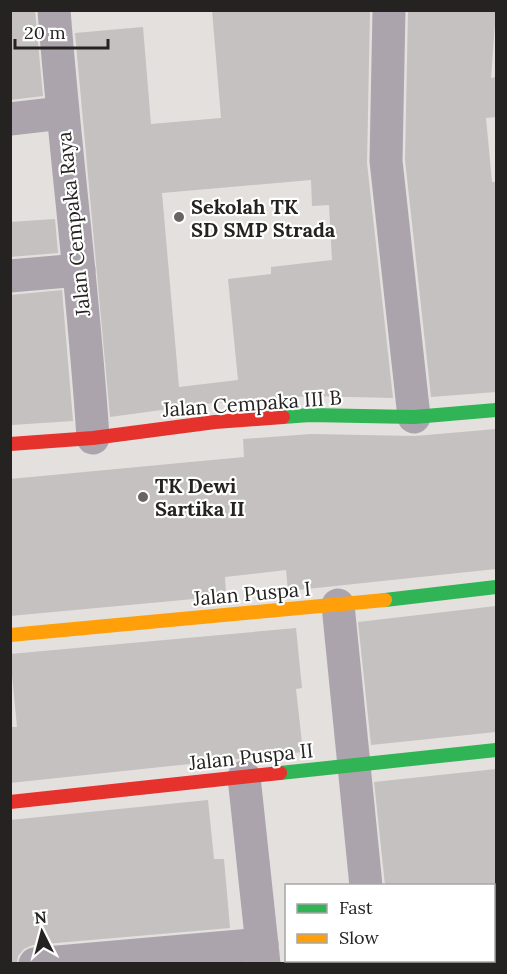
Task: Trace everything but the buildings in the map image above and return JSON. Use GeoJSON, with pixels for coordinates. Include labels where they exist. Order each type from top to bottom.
{"type":"FeatureCollection","features":[{"type":"Feature","properties":{"kind":"street","name":"Jalan Cempaka Raya"},"geometry":{"type":"LineString","coordinates":[[54,10],[93,438]]}},
{"type":"Feature","properties":{"kind":"street"},"geometry":{"type":"LineString","coordinates":[[389,10],[386,161],[414,417]]}},
{"type":"Feature","properties":{"kind":"street"},"geometry":{"type":"LineString","coordinates":[[10,118],[62,113]]}},
{"type":"Feature","properties":{"kind":"street"},"geometry":{"type":"LineString","coordinates":[[10,276],[79,270]]}},
{"type":"Feature","properties":{"kind":"street","name":"Jalan Cempaka III B"},"geometry":{"type":"LineString","coordinates":[[10,444],[93,438],[215,422],[310,415],[414,417],[496,410]]}},
{"type":"Feature","properties":{"kind":"street","name":"Jalan Puspa I"},"geometry":{"type":"LineString","coordinates":[[10,634],[338,605],[496,587]]}},
{"type":"Feature","properties":{"kind":"street"},"geometry":{"type":"LineString","coordinates":[[338,605],[366,884]]}},
{"type":"Feature","properties":{"kind":"street","name":"Jalan Puspa II"},"geometry":{"type":"LineString","coordinates":[[10,802],[496,750]]}},
{"type":"Feature","properties":{"kind":"street"},"geometry":{"type":"LineString","coordinates":[[35,963],[263,954],[244,777]]}},
{"type":"Feature","properties":{"kind":"traffic: fast"},"geometry":{"type":"LineString","coordinates":[[283,417],[310,415],[414,417],[496,410]]}},
{"type":"Feature","properties":{"kind":"traffic: fast"},"geometry":{"type":"LineString","coordinates":[[385,600],[496,587]]}},
{"type":"Feature","properties":{"kind":"traffic: fast"},"geometry":{"type":"LineString","coordinates":[[280,773],[496,750]]}},
{"type":"Feature","properties":{"kind":"traffic: slow"},"geometry":{"type":"LineString","coordinates":[[10,635],[385,600]]}},
{"type":"Feature","properties":{"kind":"traffic: jam"},"geometry":{"type":"LineString","coordinates":[[10,444],[93,438],[215,422],[283,417]]}},
{"type":"Feature","properties":{"kind":"traffic: jam"},"geometry":{"type":"LineString","coordinates":[[10,802],[280,773]]}},
{"type":"Feature","properties":{"kind":"place","name":"Sekolah TK SD SMP Strada"},"geometry":{"type":"Point","coordinates":[179,217]}},
{"type":"Feature","properties":{"kind":"place","name":"TK Dewi Sartika II"},"geometry":{"type":"Point","coordinates":[143,497]}}]}
